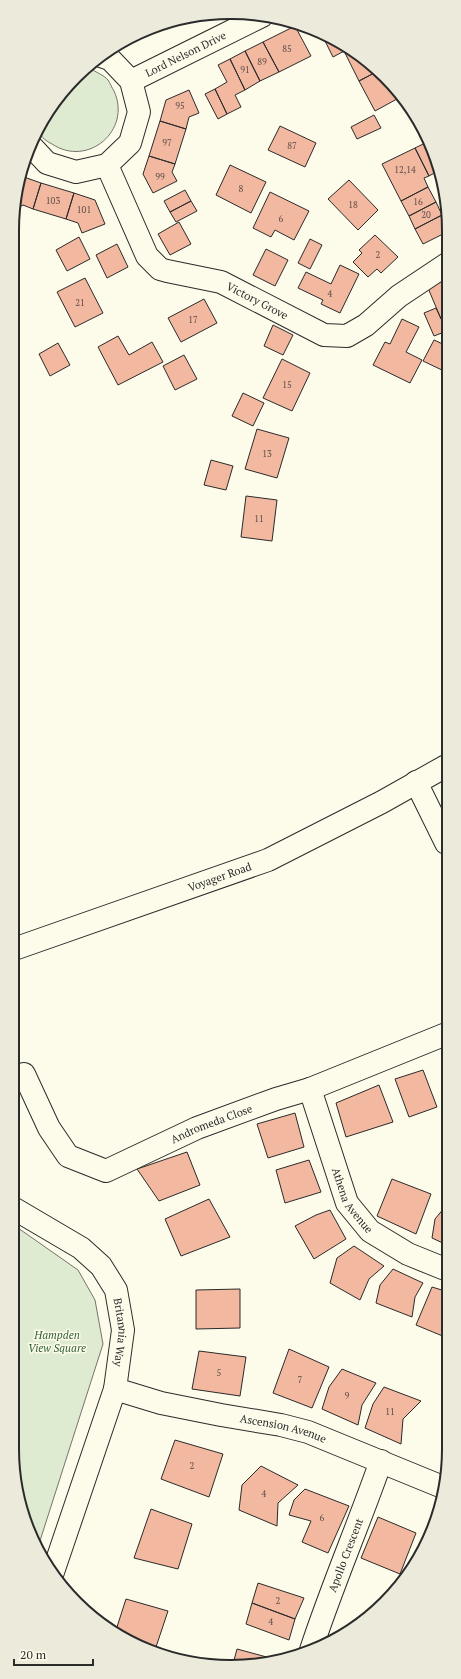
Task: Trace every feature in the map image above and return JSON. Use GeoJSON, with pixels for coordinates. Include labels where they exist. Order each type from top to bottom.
{"type":"FeatureCollection","features":[{"type":"Feature","properties":{"kind":"street","name":"Lord Nelson Drive"},"geometry":{"type":"LineString","coordinates":[[131,80],[253,20]]}},
{"type":"Feature","properties":{"kind":"street"},"geometry":{"type":"LineString","coordinates":[[35,150],[47,163],[76,172],[107,165],[130,143],[139,112],[131,80],[108,58]]}},
{"type":"Feature","properties":{"kind":"street","name":"Victory Grove"},"geometry":{"type":"LineString","coordinates":[[107,165],[147,256],[160,268],[167,271],[221,282],[324,335],[347,336],[366,325],[400,296],[442,267]]}},
{"type":"Feature","properties":{"kind":"street","name":"Voyager Road"},"geometry":{"type":"LineString","coordinates":[[19,947],[268,860],[382,802],[442,768]]}},
{"type":"Feature","properties":{"kind":"street"},"geometry":{"type":"LineString","coordinates":[[416,782],[432,818],[442,836]]}},
{"type":"Feature","properties":{"kind":"street","name":"Andromeda Close"},"geometry":{"type":"LineString","coordinates":[[24,1074],[49,1128],[68,1156],[106,1171],[197,1128],[276,1099],[310,1089],[442,1036]]}},
{"type":"Feature","properties":{"kind":"street","name":"Athena Avenue"},"geometry":{"type":"LineString","coordinates":[[310,1089],[347,1202],[370,1231],[408,1254],[442,1268]]}},
{"type":"Feature","properties":{"kind":"street","name":"Britannia Way"},"geometry":{"type":"LineString","coordinates":[[19,1212],[81,1248],[101,1266],[116,1290],[123,1330],[115,1389],[55,1566]]}},
{"type":"Feature","properties":{"kind":"street","name":"Ascension Avenue"},"geometry":{"type":"LineString","coordinates":[[115,1389],[161,1403],[281,1425],[308,1432],[439,1485]]}},
{"type":"Feature","properties":{"kind":"street","name":"Apollo Crescent"},"geometry":{"type":"LineString","coordinates":[[313,1643],[324,1609],[367,1503],[381,1461]]}},
{"type":"Feature","properties":{"kind":"green space"},"geometry":{"type":"Polygon","coordinates":[[[93,70],[109,81],[118,105],[117,119],[112,131],[103,141],[92,148],[79,151],[66,150],[41,136],[47,125],[71,91],[91,71],[93,70]]]}},
{"type":"Feature","properties":{"kind":"green space","name":"Hampden View Square"},"geometry":{"type":"Polygon","coordinates":[[[19,1229],[78,1270],[95,1300],[103,1344],[40,1540],[26,1503],[19,1462],[19,1229]]]}},
{"type":"Feature","properties":{"kind":"building"},"geometry":{"type":"Polygon","coordinates":[[[291,28],[297,30],[311,56],[279,72],[263,42],[291,28]]]}},
{"type":"Feature","properties":{"kind":"building"},"geometry":{"type":"Polygon","coordinates":[[[263,42],[279,72],[260,81],[245,51],[263,42]]]}},
{"type":"Feature","properties":{"kind":"building"},"geometry":{"type":"Polygon","coordinates":[[[325,42],[343,52],[333,57],[325,42]]]}},
{"type":"Feature","properties":{"kind":"building"},"geometry":{"type":"Polygon","coordinates":[[[245,51],[260,81],[245,90],[230,59],[245,51]]]}},
{"type":"Feature","properties":{"kind":"building"},"geometry":{"type":"Polygon","coordinates":[[[345,53],[373,74],[359,81],[345,53]]]}},
{"type":"Feature","properties":{"kind":"building"},"geometry":{"type":"Polygon","coordinates":[[[230,59],[245,90],[235,95],[241,107],[227,114],[215,89],[227,82],[218,65],[230,59]]]}},
{"type":"Feature","properties":{"kind":"building"},"geometry":{"type":"Polygon","coordinates":[[[373,74],[396,99],[375,111],[359,81],[373,74]]]}},
{"type":"Feature","properties":{"kind":"building"},"geometry":{"type":"Polygon","coordinates":[[[215,89],[227,114],[218,119],[205,94],[215,89]]]}},
{"type":"Feature","properties":{"kind":"building"},"geometry":{"type":"Polygon","coordinates":[[[189,90],[199,113],[189,117],[186,129],[160,121],[166,100],[189,90]]]}},
{"type":"Feature","properties":{"kind":"building"},"geometry":{"type":"Polygon","coordinates":[[[374,115],[381,128],[357,139],[351,127],[374,115]]]}},
{"type":"Feature","properties":{"kind":"building"},"geometry":{"type":"Polygon","coordinates":[[[160,121],[186,129],[175,164],[149,156],[160,121]]]}},
{"type":"Feature","properties":{"kind":"building"},"geometry":{"type":"Polygon","coordinates":[[[280,126],[316,143],[305,167],[268,150],[280,126]]]}},
{"type":"Feature","properties":{"kind":"building"},"geometry":{"type":"Polygon","coordinates":[[[423,144],[434,173],[429,176],[415,148],[423,144]]]}},
{"type":"Feature","properties":{"kind":"building"},"geometry":{"type":"Polygon","coordinates":[[[415,148],[429,176],[424,178],[428,187],[401,201],[382,164],[415,148]]]}},
{"type":"Feature","properties":{"kind":"building"},"geometry":{"type":"Polygon","coordinates":[[[149,156],[175,164],[172,172],[177,181],[153,193],[143,174],[149,156]]]}},
{"type":"Feature","properties":{"kind":"building"},"geometry":{"type":"Polygon","coordinates":[[[230,165],[266,182],[251,213],[216,195],[230,165]]]}},
{"type":"Feature","properties":{"kind":"building"},"geometry":{"type":"Polygon","coordinates":[[[26,178],[41,183],[33,209],[23,205],[21,206],[26,178]]]}},
{"type":"Feature","properties":{"kind":"building"},"geometry":{"type":"Polygon","coordinates":[[[349,180],[378,210],[358,230],[328,199],[349,180]]]}},
{"type":"Feature","properties":{"kind":"building"},"geometry":{"type":"Polygon","coordinates":[[[41,183],[74,193],[66,219],[33,209],[41,183]]]}},
{"type":"Feature","properties":{"kind":"building"},"geometry":{"type":"Polygon","coordinates":[[[428,187],[436,202],[409,216],[401,201],[428,187]]]}},
{"type":"Feature","properties":{"kind":"building"},"geometry":{"type":"Polygon","coordinates":[[[185,190],[191,201],[170,212],[164,201],[185,190]]]}},
{"type":"Feature","properties":{"kind":"building"},"geometry":{"type":"Polygon","coordinates":[[[270,192],[309,211],[294,240],[275,230],[271,237],[253,228],[270,192]]]}},
{"type":"Feature","properties":{"kind":"building"},"geometry":{"type":"Polygon","coordinates":[[[74,193],[95,200],[105,224],[82,233],[78,223],[66,219],[74,193]]]}},
{"type":"Feature","properties":{"kind":"building"},"geometry":{"type":"Polygon","coordinates":[[[191,201],[197,211],[176,222],[170,212],[191,201]]]}},
{"type":"Feature","properties":{"kind":"building"},"geometry":{"type":"Polygon","coordinates":[[[436,202],[442,215],[415,229],[409,216],[436,202]]]}},
{"type":"Feature","properties":{"kind":"building"},"geometry":{"type":"Polygon","coordinates":[[[442,215],[442,234],[423,244],[415,229],[442,215]]]}},
{"type":"Feature","properties":{"kind":"building"},"geometry":{"type":"Polygon","coordinates":[[[179,222],[191,244],[170,255],[158,234],[179,222]]]}},
{"type":"Feature","properties":{"kind":"building"},"geometry":{"type":"Polygon","coordinates":[[[375,235],[398,257],[381,273],[377,269],[368,277],[353,262],[362,253],[359,250],[375,235]]]}},
{"type":"Feature","properties":{"kind":"building"},"geometry":{"type":"Polygon","coordinates":[[[79,237],[90,259],[67,271],[56,250],[79,237]]]}},
{"type":"Feature","properties":{"kind":"building"},"geometry":{"type":"Polygon","coordinates":[[[310,239],[322,245],[310,269],[298,263],[310,239]]]}},
{"type":"Feature","properties":{"kind":"building"},"geometry":{"type":"Polygon","coordinates":[[[117,244],[128,267],[107,278],[96,255],[117,244]]]}},
{"type":"Feature","properties":{"kind":"building"},"geometry":{"type":"Polygon","coordinates":[[[266,249],[288,260],[275,286],[253,275],[266,249]]]}},
{"type":"Feature","properties":{"kind":"building"},"geometry":{"type":"Polygon","coordinates":[[[340,265],[359,274],[340,313],[321,304],[323,300],[298,288],[306,272],[331,284],[340,265]]]}},
{"type":"Feature","properties":{"kind":"building"},"geometry":{"type":"Polygon","coordinates":[[[85,278],[103,313],[75,327],[57,292],[85,278]]]}},
{"type":"Feature","properties":{"kind":"building"},"geometry":{"type":"Polygon","coordinates":[[[442,281],[441,319],[428,288],[442,281]]]}},
{"type":"Feature","properties":{"kind":"building"},"geometry":{"type":"Polygon","coordinates":[[[204,299],[217,323],[181,342],[168,318],[204,299]]]}},
{"type":"Feature","properties":{"kind":"building"},"geometry":{"type":"Polygon","coordinates":[[[436,308],[442,321],[442,333],[434,336],[424,313],[436,308]]]}},
{"type":"Feature","properties":{"kind":"building"},"geometry":{"type":"Polygon","coordinates":[[[402,319],[419,327],[406,352],[422,360],[410,383],[373,365],[385,342],[390,344],[402,319]]]}},
{"type":"Feature","properties":{"kind":"building"},"geometry":{"type":"Polygon","coordinates":[[[273,325],[293,335],[283,355],[264,346],[273,325]]]}},
{"type":"Feature","properties":{"kind":"building"},"geometry":{"type":"Polygon","coordinates":[[[118,336],[129,355],[152,342],[163,362],[118,385],[98,347],[118,336]]]}},
{"type":"Feature","properties":{"kind":"building"},"geometry":{"type":"Polygon","coordinates":[[[434,340],[442,344],[442,370],[423,361],[434,340]]]}},
{"type":"Feature","properties":{"kind":"building"},"geometry":{"type":"Polygon","coordinates":[[[58,343],[70,365],[50,376],[39,354],[58,343]]]}},
{"type":"Feature","properties":{"kind":"building"},"geometry":{"type":"Polygon","coordinates":[[[184,355],[197,379],[175,390],[163,366],[184,355]]]}},
{"type":"Feature","properties":{"kind":"building"},"geometry":{"type":"Polygon","coordinates":[[[282,359],[310,373],[292,411],[263,398],[282,359]]]}},
{"type":"Feature","properties":{"kind":"building"},"geometry":{"type":"Polygon","coordinates":[[[243,393],[264,403],[253,426],[232,416],[243,393]]]}},
{"type":"Feature","properties":{"kind":"building"},"geometry":{"type":"Polygon","coordinates":[[[257,429],[289,438],[277,478],[245,469],[257,429]]]}},
{"type":"Feature","properties":{"kind":"building"},"geometry":{"type":"Polygon","coordinates":[[[211,460],[233,466],[226,490],[204,485],[211,460]]]}},
{"type":"Feature","properties":{"kind":"building"},"geometry":{"type":"Polygon","coordinates":[[[246,496],[277,500],[272,541],[241,537],[246,496]]]}},
{"type":"Feature","properties":{"kind":"building"},"geometry":{"type":"Polygon","coordinates":[[[423,1070],[437,1107],[409,1117],[395,1079],[423,1070]]]}},
{"type":"Feature","properties":{"kind":"building"},"geometry":{"type":"Polygon","coordinates":[[[379,1085],[393,1122],[346,1137],[336,1103],[379,1085]]]}},
{"type":"Feature","properties":{"kind":"building"},"geometry":{"type":"Polygon","coordinates":[[[295,1113],[304,1147],[268,1158],[257,1124],[295,1113]]]}},
{"type":"Feature","properties":{"kind":"building"},"geometry":{"type":"Polygon","coordinates":[[[187,1152],[200,1185],[159,1201],[137,1169],[187,1152]]]}},
{"type":"Feature","properties":{"kind":"building"},"geometry":{"type":"Polygon","coordinates":[[[309,1160],[321,1192],[285,1203],[276,1170],[309,1160]]]}},
{"type":"Feature","properties":{"kind":"building"},"geometry":{"type":"Polygon","coordinates":[[[392,1179],[431,1194],[416,1234],[377,1216],[392,1179]]]}},
{"type":"Feature","properties":{"kind":"building"},"geometry":{"type":"Polygon","coordinates":[[[209,1199],[230,1237],[181,1256],[165,1219],[209,1199]]]}},
{"type":"Feature","properties":{"kind":"building"},"geometry":{"type":"Polygon","coordinates":[[[330,1210],[346,1239],[314,1259],[295,1226],[316,1215],[330,1210]]]}},
{"type":"Feature","properties":{"kind":"building"},"geometry":{"type":"Polygon","coordinates":[[[442,1211],[442,1243],[432,1238],[435,1219],[442,1211]]]}},
{"type":"Feature","properties":{"kind":"building"},"geometry":{"type":"Polygon","coordinates":[[[354,1246],[384,1266],[369,1279],[360,1300],[330,1283],[337,1258],[354,1246]]]}},
{"type":"Feature","properties":{"kind":"building"},"geometry":{"type":"Polygon","coordinates":[[[393,1269],[423,1283],[415,1297],[412,1317],[376,1303],[380,1285],[393,1269]]]}},
{"type":"Feature","properties":{"kind":"building"},"geometry":{"type":"Polygon","coordinates":[[[432,1287],[442,1290],[442,1336],[416,1325],[432,1287]]]}},
{"type":"Feature","properties":{"kind":"building"},"geometry":{"type":"Polygon","coordinates":[[[240,1289],[240,1328],[196,1329],[196,1290],[240,1289]]]}},
{"type":"Feature","properties":{"kind":"building"},"geometry":{"type":"Polygon","coordinates":[[[289,1349],[329,1367],[312,1408],[273,1393],[289,1349]]]}},
{"type":"Feature","properties":{"kind":"building"},"geometry":{"type":"Polygon","coordinates":[[[199,1351],[246,1357],[240,1396],[192,1389],[199,1351]]]}},
{"type":"Feature","properties":{"kind":"building"},"geometry":{"type":"Polygon","coordinates":[[[342,1369],[376,1383],[362,1405],[358,1425],[322,1409],[329,1387],[342,1369]]]}},
{"type":"Feature","properties":{"kind":"building"},"geometry":{"type":"Polygon","coordinates":[[[384,1387],[421,1401],[403,1419],[401,1444],[365,1428],[373,1404],[384,1387]]]}},
{"type":"Feature","properties":{"kind":"building"},"geometry":{"type":"Polygon","coordinates":[[[175,1440],[223,1454],[209,1497],[161,1479],[175,1440]]]}},
{"type":"Feature","properties":{"kind":"building"},"geometry":{"type":"Polygon","coordinates":[[[261,1466],[298,1485],[278,1503],[277,1526],[239,1510],[242,1485],[261,1466]]]}},
{"type":"Feature","properties":{"kind":"building"},"geometry":{"type":"Polygon","coordinates":[[[305,1489],[349,1506],[328,1553],[302,1542],[311,1521],[289,1515],[294,1500],[305,1489]]]}},
{"type":"Feature","properties":{"kind":"building"},"geometry":{"type":"Polygon","coordinates":[[[151,1509],[192,1524],[178,1569],[134,1558],[151,1509]]]}},
{"type":"Feature","properties":{"kind":"building"},"geometry":{"type":"Polygon","coordinates":[[[378,1517],[416,1533],[400,1574],[361,1558],[378,1517]]]}},
{"type":"Feature","properties":{"kind":"building"},"geometry":{"type":"Polygon","coordinates":[[[258,1583],[304,1598],[295,1619],[252,1603],[258,1583]]]}},
{"type":"Feature","properties":{"kind":"building"},"geometry":{"type":"Polygon","coordinates":[[[126,1599],[168,1611],[156,1646],[117,1627],[126,1599]]]}},
{"type":"Feature","properties":{"kind":"building"},"geometry":{"type":"Polygon","coordinates":[[[252,1603],[295,1619],[289,1640],[246,1624],[252,1603]]]}},
{"type":"Feature","properties":{"kind":"building"},"geometry":{"type":"Polygon","coordinates":[[[237,1649],[266,1657],[244,1660],[234,1660],[237,1649]]]}}]}
